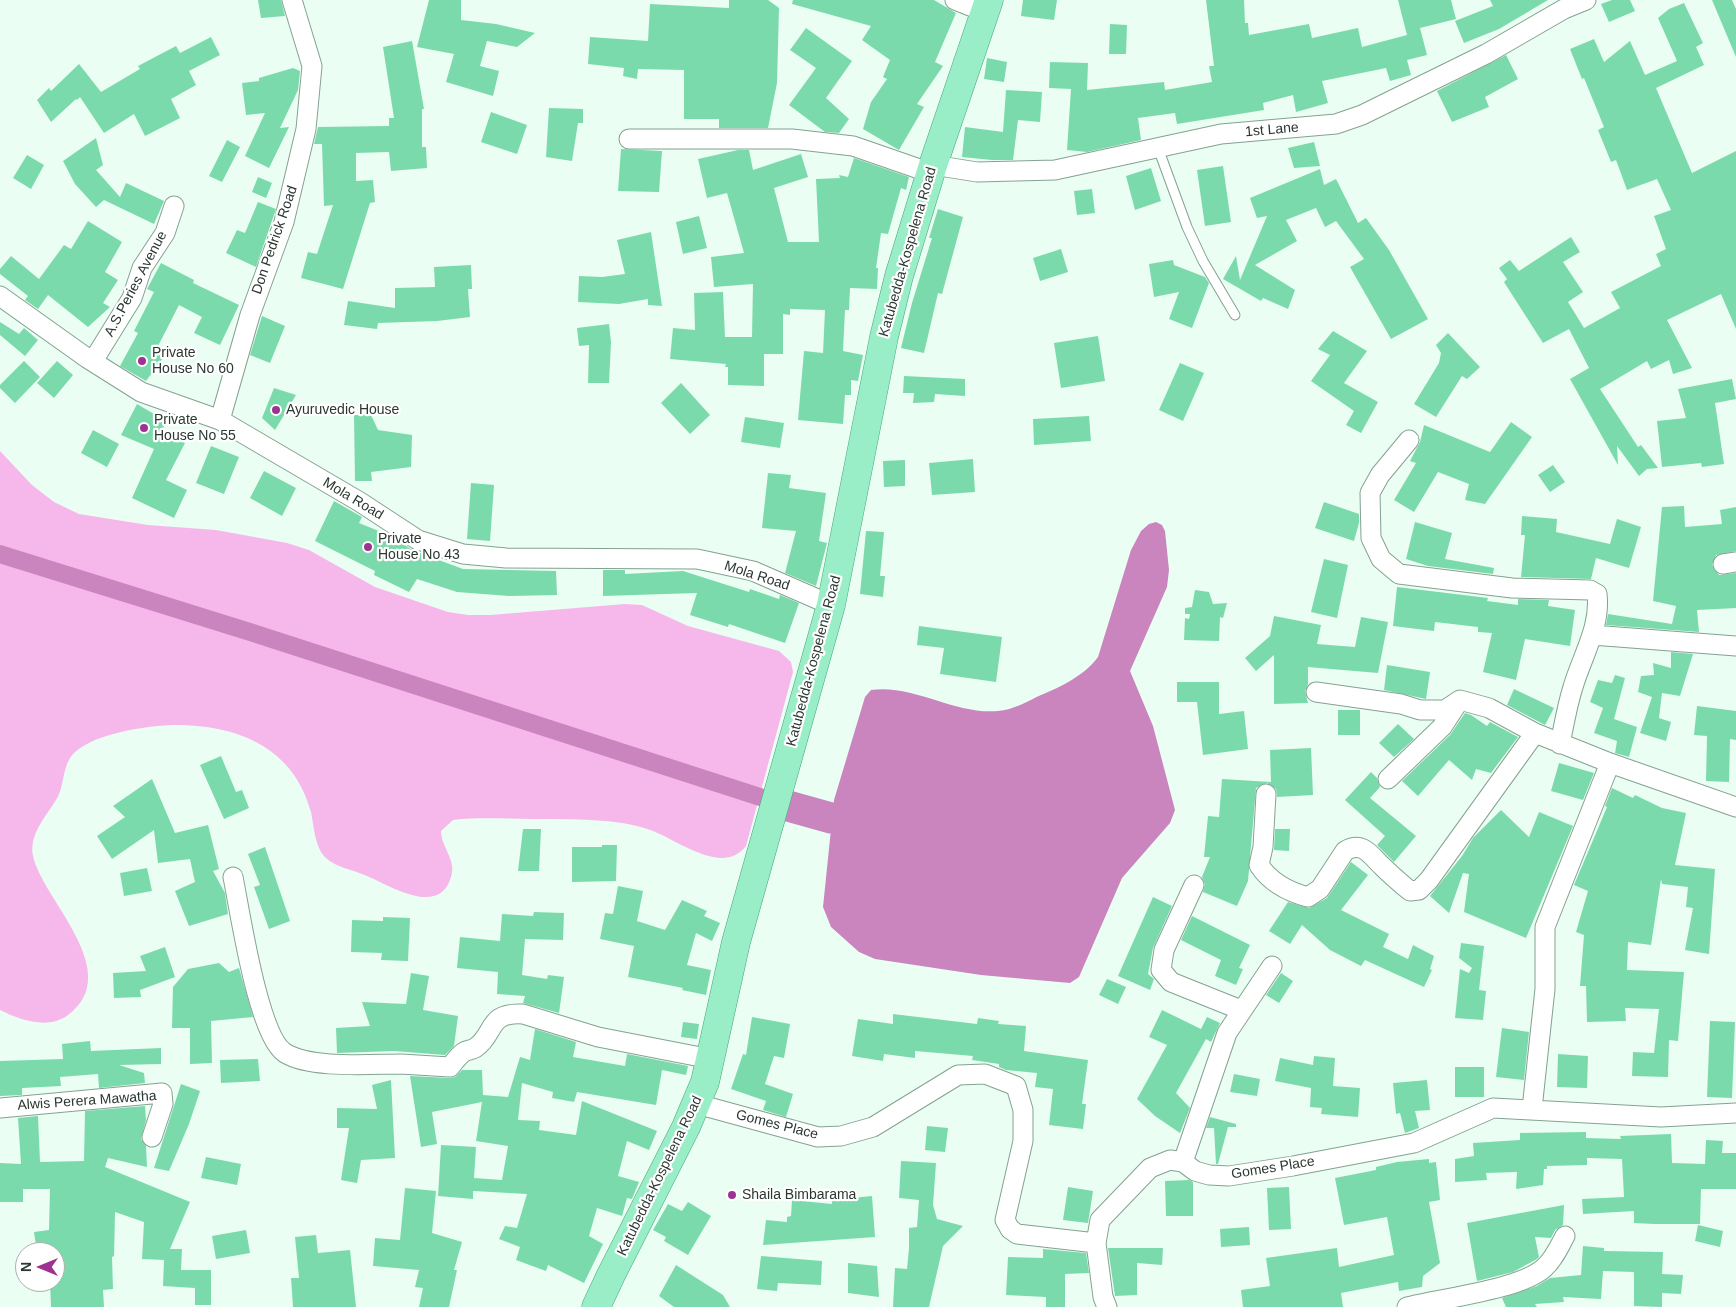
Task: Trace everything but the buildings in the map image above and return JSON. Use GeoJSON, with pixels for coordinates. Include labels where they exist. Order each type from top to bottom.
{"type":"FeatureCollection","features":[{"type":"Feature","properties":{"kind":"main road","name":"Katubedda-Kospelena Road"},"geometry":{"type":"LineString","coordinates":[[596,1307],[697,1104],[712,1059],[736,942],[831,605],[884,337],[899,276],[932,169],[987,6]]}},
{"type":"Feature","properties":{"kind":"street","name":"Don Pedrick Road"},"geometry":{"type":"LineString","coordinates":[[220,420],[250,315],[284,222],[306,129],[312,66],[292,0]]}},
{"type":"Feature","properties":{"kind":"street"},"geometry":{"type":"LineString","coordinates":[[955,0],[987,6]]}},
{"type":"Feature","properties":{"kind":"street","name":"1st Lane"},"geometry":{"type":"LineString","coordinates":[[629,139],[792,139],[853,146],[932,169],[977,172],[1055,170],[1220,134],[1336,124],[1362,115],[1486,54],[1562,5],[1586,0]]}},
{"type":"Feature","properties":{"kind":"street","name":"A.S.Peries Avenue"},"geometry":{"type":"LineString","coordinates":[[93,361],[132,298],[142,268],[165,233],[174,206]]}},
{"type":"Feature","properties":{"kind":"street","name":"Mola Road"},"geometry":{"type":"LineString","coordinates":[[0,296],[141,392],[220,420],[360,502],[418,540],[464,554],[506,558],[697,559],[753,571],[831,605]]}},
{"type":"Feature","properties":{"kind":"street"},"geometry":{"type":"LineString","coordinates":[[1409,440],[1380,475],[1370,493],[1371,538],[1381,559],[1399,574],[1512,588],[1590,590],[1597,594],[1598,606],[1592,635],[1573,686],[1560,744]]}},
{"type":"Feature","properties":{"kind":"street"},"geometry":{"type":"LineString","coordinates":[[1592,635],[1736,646]]}},
{"type":"Feature","properties":{"kind":"street"},"geometry":{"type":"LineString","coordinates":[[1316,692],[1401,704],[1420,710],[1445,710],[1460,700],[1489,708],[1535,733],[1610,764],[1736,807]]}},
{"type":"Feature","properties":{"kind":"street"},"geometry":{"type":"LineString","coordinates":[[1388,780],[1442,727],[1460,700]]}},
{"type":"Feature","properties":{"kind":"street"},"geometry":{"type":"LineString","coordinates":[[1266,794],[1259,865],[1266,875],[1293,893],[1308,896],[1320,889],[1345,851],[1351,847],[1361,847],[1369,851],[1404,886],[1410,890],[1419,890],[1429,880],[1535,733]]}},
{"type":"Feature","properties":{"kind":"street"},"geometry":{"type":"LineString","coordinates":[[1532,1109],[1545,988],[1545,927],[1610,764]]}},
{"type":"Feature","properties":{"kind":"street"},"geometry":{"type":"LineString","coordinates":[[233,877],[257,994],[266,1023],[284,1052],[299,1059],[334,1065],[450,1067],[464,1052],[474,1049],[482,1041],[495,1022],[512,1013],[524,1014],[598,1037],[712,1059]]}},
{"type":"Feature","properties":{"kind":"street"},"geometry":{"type":"LineString","coordinates":[[1194,885],[1164,950],[1160,970],[1171,982],[1241,1010]]}},
{"type":"Feature","properties":{"kind":"street"},"geometry":{"type":"LineString","coordinates":[[1107,1307],[1102,1297],[1096,1243],[1100,1220],[1150,1168],[1170,1160],[1183,1162],[1226,1033],[1272,966]]}},
{"type":"Feature","properties":{"kind":"street","name":"Gomes Place"},"geometry":{"type":"LineString","coordinates":[[697,1104],[818,1137],[841,1136],[873,1127],[958,1075],[985,1074],[1016,1086],[1023,1110],[1022,1141],[1005,1220],[1010,1229],[1017,1234],[1096,1243]]}},
{"type":"Feature","properties":{"kind":"street","name":"Alwis Perera Mawatha"},"geometry":{"type":"LineString","coordinates":[[0,1108],[162,1093],[163,1104],[152,1137]]}},
{"type":"Feature","properties":{"kind":"street","name":"Gomes Place"},"geometry":{"type":"LineString","coordinates":[[1183,1162],[1194,1171],[1228,1176],[1414,1143],[1493,1108],[1532,1109],[1589,1115],[1661,1117],[1736,1113]]}},
{"type":"Feature","properties":{"kind":"street"},"geometry":{"type":"LineString","coordinates":[[1410,1307],[1502,1286],[1532,1276],[1543,1269],[1554,1257],[1565,1236]]}},
{"type":"Feature","properties":{"kind":"lane"},"geometry":{"type":"LineString","coordinates":[[1158,148],[1187,227],[1203,261],[1235,315]]}},
{"type":"Feature","properties":{"kind":"shaded area"},"geometry":{"type":"Polygon","coordinates":[[[0,451],[32,485],[54,502],[79,514],[148,525],[216,530],[287,543],[309,550],[375,587],[448,612],[468,615],[490,615],[625,604],[642,605],[688,626],[779,651],[791,662],[793,672],[746,846],[736,854],[725,858],[713,857],[701,854],[653,831],[624,823],[483,818],[453,820],[441,831],[443,843],[452,865],[451,877],[445,889],[436,895],[425,897],[413,895],[340,867],[326,858],[319,849],[311,812],[303,791],[292,773],[279,758],[263,746],[245,737],[204,727],[170,725],[138,728],[105,736],[78,749],[67,763],[59,795],[39,826],[33,840],[33,856],[39,873],[76,936],[85,957],[88,978],[84,998],[68,1015],[52,1022],[43,1023],[25,1020],[0,1010],[0,451]]]}},
{"type":"Feature","properties":{"kind":"shaded area"},"geometry":{"type":"Polygon","coordinates":[[[1156,522],[1162,525],[1165,531],[1169,570],[1167,587],[1130,671],[1153,726],[1175,810],[1170,823],[1122,878],[1079,977],[1070,983],[981,975],[875,959],[859,952],[831,927],[823,907],[834,800],[865,697],[871,690],[887,689],[919,695],[966,709],[998,711],[1020,705],[1072,680],[1098,657],[1131,550],[1141,531],[1149,524],[1156,522]]]}},
{"type":"Feature","properties":{"kind":"waterway"},"geometry":{"type":"LineString","coordinates":[[0,554],[250,632],[760,797]]}},
{"type":"Feature","properties":{"kind":"waterway"},"geometry":{"type":"LineString","coordinates":[[788,806],[831,818]]}},
{"type":"Feature","properties":{"kind":"place","name":"Private House No 60"},"geometry":{"type":"Point","coordinates":[142,361]}},
{"type":"Feature","properties":{"kind":"place","name":"Ayuruvedic House"},"geometry":{"type":"Point","coordinates":[276,410]}},
{"type":"Feature","properties":{"kind":"place","name":"Private House No 55"},"geometry":{"type":"Point","coordinates":[144,428]}},
{"type":"Feature","properties":{"kind":"place","name":"Private House No 43"},"geometry":{"type":"Point","coordinates":[368,547]}},
{"type":"Feature","properties":{"kind":"place","name":"Shaila Bimbarama"},"geometry":{"type":"Point","coordinates":[732,1195]}}]}
